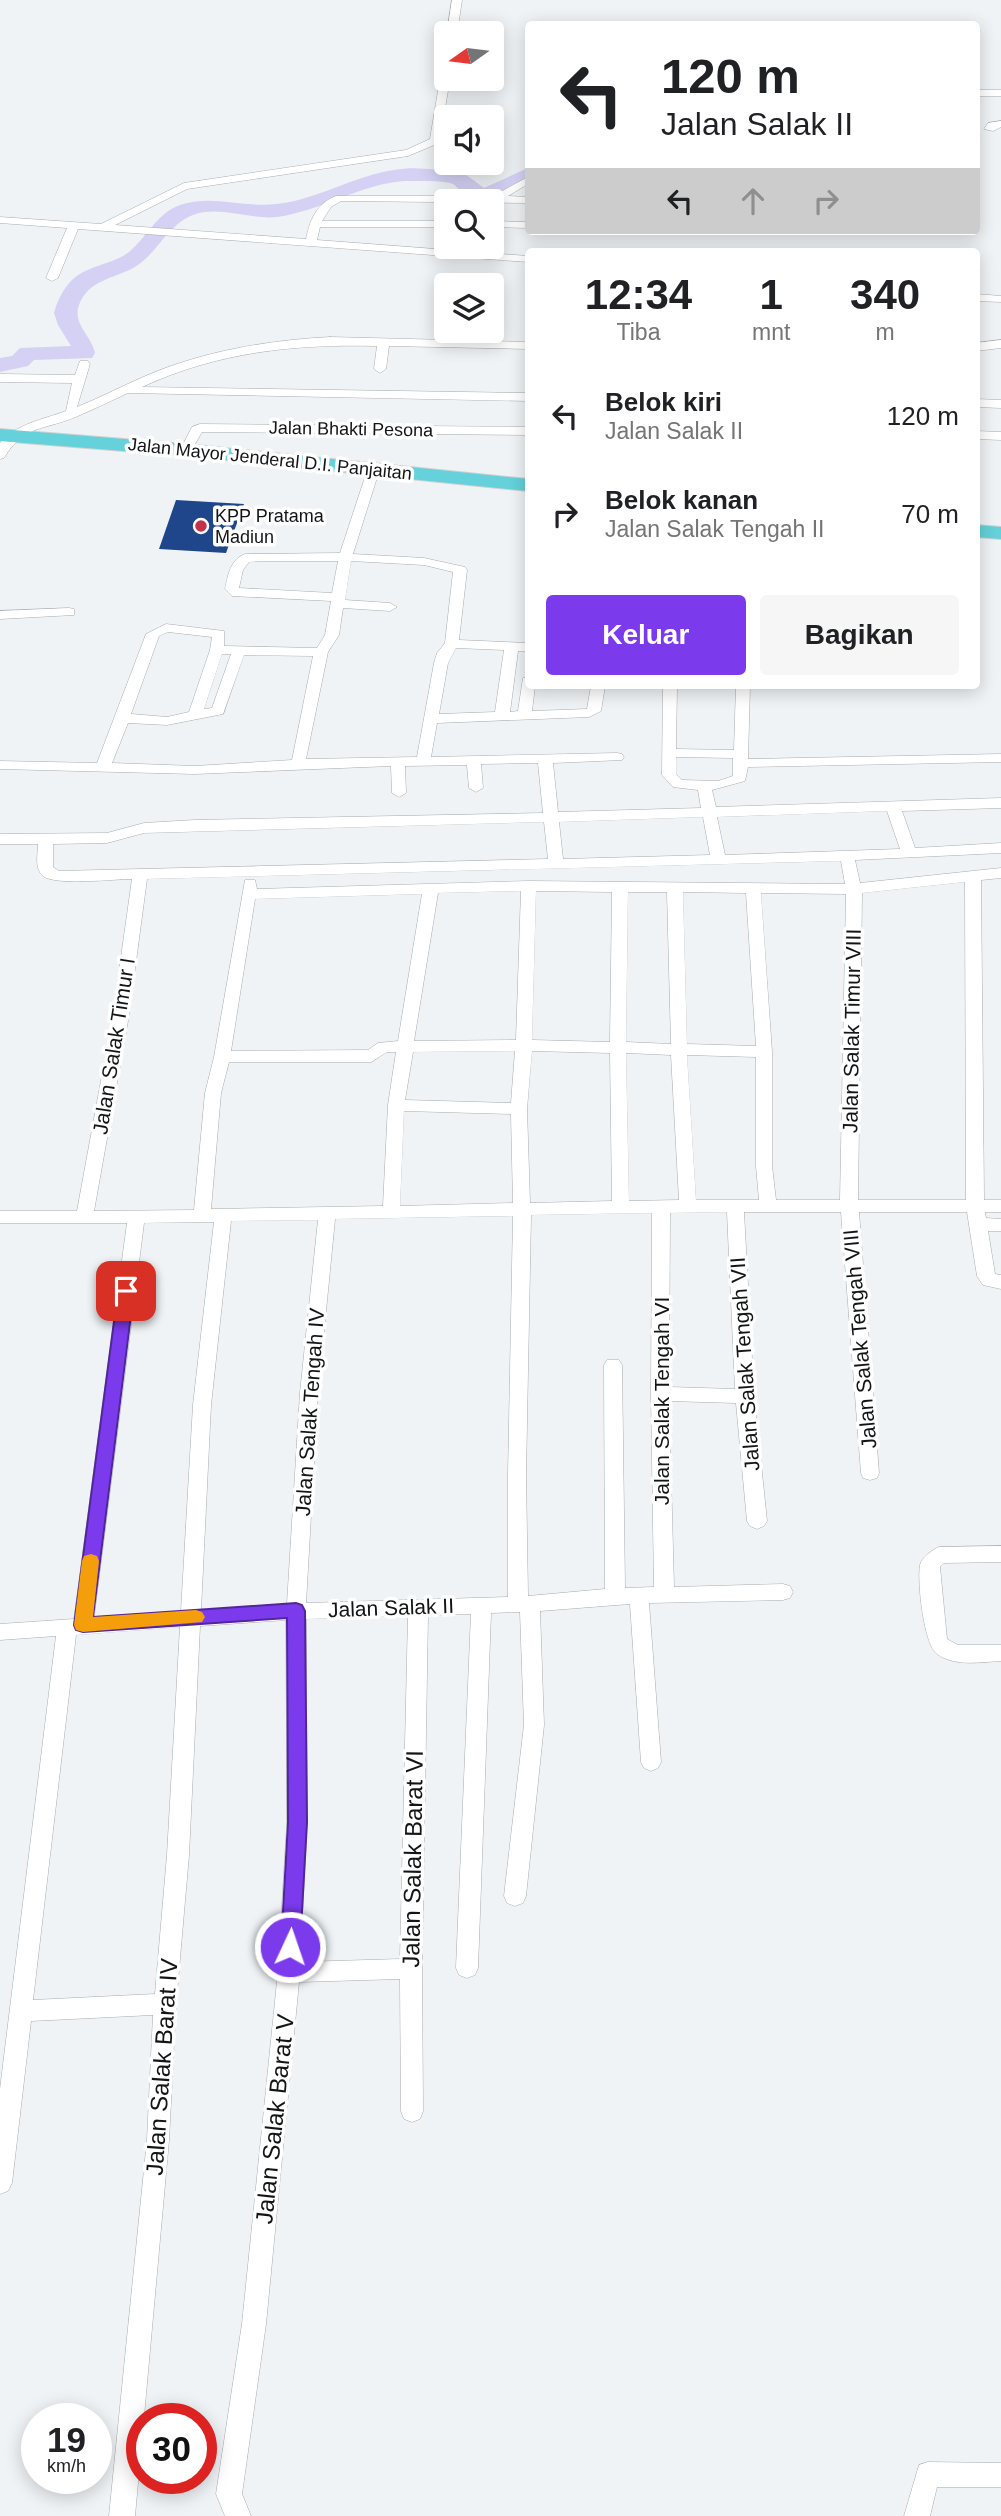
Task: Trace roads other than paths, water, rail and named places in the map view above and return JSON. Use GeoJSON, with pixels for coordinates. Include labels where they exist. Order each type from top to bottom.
{"type":"FeatureCollection","features":[{"type":"Feature","properties":{"kind":"highway","name":"Jalan Mayor Jenderal D.I. Panjaitan"},"geometry":{"type":"LineString","coordinates":[[6,435],[186,450],[525,485]]}},
{"type":"Feature","properties":{"kind":"highway"},"geometry":{"type":"LineString","coordinates":[[980,531],[1001,533]]}},
{"type":"Feature","properties":{"kind":"street"},"geometry":{"type":"LineString","coordinates":[[454,21],[457,0]]}},
{"type":"Feature","properties":{"kind":"street"},"geometry":{"type":"LineString","coordinates":[[102,227],[184,186],[244,175],[394,156],[429,146],[435,141],[443,91]]}},
{"type":"Feature","properties":{"kind":"street"},"geometry":{"type":"LineString","coordinates":[[980,93],[1001,93]]}},
{"type":"Feature","properties":{"kind":"street"},"geometry":{"type":"LineString","coordinates":[[989,129],[993,124],[1001,124]]}},
{"type":"Feature","properties":{"kind":"street"},"geometry":{"type":"LineString","coordinates":[[504,197],[525,183]]}},
{"type":"Feature","properties":{"kind":"street"},"geometry":{"type":"LineString","coordinates":[[311,242],[315,224],[329,202],[346,197],[434,201]]}},
{"type":"Feature","properties":{"kind":"street"},"geometry":{"type":"LineString","coordinates":[[504,203],[525,200]]}},
{"type":"Feature","properties":{"kind":"street"},"geometry":{"type":"LineString","coordinates":[[0,220],[525,259]]}},
{"type":"Feature","properties":{"kind":"street"},"geometry":{"type":"LineString","coordinates":[[315,224],[434,224]]}},
{"type":"Feature","properties":{"kind":"street"},"geometry":{"type":"LineString","coordinates":[[52,278],[74,225]]}},
{"type":"Feature","properties":{"kind":"street"},"geometry":{"type":"LineString","coordinates":[[504,225],[525,225]]}},
{"type":"Feature","properties":{"kind":"street"},"geometry":{"type":"LineString","coordinates":[[980,297],[1001,299]]}},
{"type":"Feature","properties":{"kind":"street"},"geometry":{"type":"LineString","coordinates":[[0,455],[6,435],[73,414],[188,364],[263,347],[330,341],[525,346]]}},
{"type":"Feature","properties":{"kind":"street"},"geometry":{"type":"LineString","coordinates":[[380,369],[384,342]]}},
{"type":"Feature","properties":{"kind":"street"},"geometry":{"type":"LineString","coordinates":[[980,347],[1001,344]]}},
{"type":"Feature","properties":{"kind":"street"},"geometry":{"type":"LineString","coordinates":[[73,414],[71,407],[84,364]]}},
{"type":"Feature","properties":{"kind":"street"},"geometry":{"type":"LineString","coordinates":[[0,377],[79,379]]}},
{"type":"Feature","properties":{"kind":"street"},"geometry":{"type":"LineString","coordinates":[[126,390],[525,397]]}},
{"type":"Feature","properties":{"kind":"street"},"geometry":{"type":"LineString","coordinates":[[980,403],[1001,404]]}},
{"type":"Feature","properties":{"kind":"street","name":"Jalan Bhakti Pesona"},"geometry":{"type":"LineString","coordinates":[[186,450],[196,430],[201,428],[525,430]]}},
{"type":"Feature","properties":{"kind":"street"},"geometry":{"type":"LineString","coordinates":[[980,435],[1001,436]]}},
{"type":"Feature","properties":{"kind":"street"},"geometry":{"type":"LineString","coordinates":[[298,764],[321,652],[331,640],[345,558],[374,468]]}},
{"type":"Feature","properties":{"kind":"street"},"geometry":{"type":"LineString","coordinates":[[390,607],[338,600],[237,593],[232,589],[236,569],[245,558],[345,558],[458,567],[461,571],[452,644],[444,653],[441,663],[423,762]]}},
{"type":"Feature","properties":{"kind":"street"},"geometry":{"type":"LineString","coordinates":[[0,615],[69,612]]}},
{"type":"Feature","properties":{"kind":"street"},"geometry":{"type":"LineString","coordinates":[[103,767],[155,632],[166,628],[220,635],[195,715]]}},
{"type":"Feature","properties":{"kind":"street"},"geometry":{"type":"LineString","coordinates":[[452,644],[525,647]]}},
{"type":"Feature","properties":{"kind":"street"},"geometry":{"type":"LineString","coordinates":[[502,715],[512,646]]}},
{"type":"Feature","properties":{"kind":"street"},"geometry":{"type":"LineString","coordinates":[[217,650],[321,652]]}},
{"type":"Feature","properties":{"kind":"street"},"geometry":{"type":"LineString","coordinates":[[121,718],[167,720],[218,711],[239,650]]}},
{"type":"Feature","properties":{"kind":"street"},"geometry":{"type":"LineString","coordinates":[[525,714],[527,689]]}},
{"type":"Feature","properties":{"kind":"street"},"geometry":{"type":"LineString","coordinates":[[431,719],[594,711],[598,689]]}},
{"type":"Feature","properties":{"kind":"street"},"geometry":{"type":"LineString","coordinates":[[670,689],[669,775],[678,784],[704,785],[740,778],[743,689]]}},
{"type":"Feature","properties":{"kind":"street"},"geometry":{"type":"LineString","coordinates":[[669,753],[742,758],[1001,758]]}},
{"type":"Feature","properties":{"kind":"street"},"geometry":{"type":"LineString","coordinates":[[0,765],[195,770],[298,764],[617,757]]}},
{"type":"Feature","properties":{"kind":"street"},"geometry":{"type":"LineString","coordinates":[[545,759],[556,863]]}},
{"type":"Feature","properties":{"kind":"street"},"geometry":{"type":"LineString","coordinates":[[474,761],[476,788]]}},
{"type":"Feature","properties":{"kind":"street"},"geometry":{"type":"LineString","coordinates":[[398,763],[399,793]]}},
{"type":"Feature","properties":{"kind":"street"},"geometry":{"type":"LineString","coordinates":[[704,785],[718,859]]}},
{"type":"Feature","properties":{"kind":"street"},"geometry":{"type":"LineString","coordinates":[[0,839],[107,838],[144,828],[195,825],[400,822],[552,815],[1001,803]]}},
{"type":"Feature","properties":{"kind":"street"},"geometry":{"type":"LineString","coordinates":[[892,806],[909,853]]}},
{"type":"Feature","properties":{"kind":"street"},"geometry":{"type":"LineString","coordinates":[[46,839],[45,867],[53,875],[847,856],[1001,848]]}},
{"type":"Feature","properties":{"kind":"street","name":"Jalan Salak Timur VIII"},"geometry":{"type":"LineString","coordinates":[[847,856],[854,888],[849,1206]]}},
{"type":"Feature","properties":{"kind":"street"},"geometry":{"type":"LineString","coordinates":[[202,1216],[213,1093],[222,1057],[251,872]]}},
{"type":"Feature","properties":{"kind":"street"},"geometry":{"type":"LineString","coordinates":[[249,894],[528,886],[854,888],[1001,873]]}},
{"type":"Feature","properties":{"kind":"street","name":"Jalan Salak Timur I"},"geometry":{"type":"LineString","coordinates":[[84,1218],[120,1021],[140,874]]}},
{"type":"Feature","properties":{"kind":"street"},"geometry":{"type":"LineString","coordinates":[[973,876],[975,1206],[986,1276],[989,1280],[1001,1282]]}},
{"type":"Feature","properties":{"kind":"street"},"geometry":{"type":"LineString","coordinates":[[515,1896],[534,1725],[517,1475],[522,1209],[519,1109],[524,1045],[528,886]]}},
{"type":"Feature","properties":{"kind":"street"},"geometry":{"type":"LineString","coordinates":[[391,1213],[396,1105],[431,888]]}},
{"type":"Feature","properties":{"kind":"street"},"geometry":{"type":"LineString","coordinates":[[620,888],[618,1049],[621,1208]]}},
{"type":"Feature","properties":{"kind":"street"},"geometry":{"type":"LineString","coordinates":[[675,888],[679,1052],[688,1206]]}},
{"type":"Feature","properties":{"kind":"street"},"geometry":{"type":"LineString","coordinates":[[753,889],[764,1052],[764,1166],[768,1207]]}},
{"type":"Feature","properties":{"kind":"street"},"geometry":{"type":"LineString","coordinates":[[222,1057],[371,1056],[384,1047],[524,1045],[679,1052],[764,1052]]}},
{"type":"Feature","properties":{"kind":"street"},"geometry":{"type":"LineString","coordinates":[[396,1105],[519,1109]]}},
{"type":"Feature","properties":{"kind":"street"},"geometry":{"type":"LineString","coordinates":[[0,1217],[84,1218],[688,1206],[1001,1206]]}},
{"type":"Feature","properties":{"kind":"street","name":"Jalan Salak Tengah VIII"},"geometry":{"type":"LineString","coordinates":[[849,1206],[870,1473]]}},
{"type":"Feature","properties":{"kind":"street","name":"Jalan Salak Tengah VI"},"geometry":{"type":"LineString","coordinates":[[661,1207],[660,1394],[664,1594]]}},
{"type":"Feature","properties":{"kind":"street","name":"Jalan Salak Tengah VII"},"geometry":{"type":"LineString","coordinates":[[734,1208],[745,1396],[757,1521]]}},
{"type":"Feature","properties":{"kind":"street","name":"Jalan Salak Tengah IV"},"geometry":{"type":"LineString","coordinates":[[296,1611],[309,1393],[327,1213]]}},
{"type":"Feature","properties":{"kind":"street","name":"Jalan Salak Barat IV"},"geometry":{"type":"LineString","coordinates":[[122,2516],[158,2140],[165,2004],[178,1855],[202,1405],[223,1215]]}},
{"type":"Feature","properties":{"kind":"street"},"geometry":{"type":"LineString","coordinates":[[0,2183],[75,1625],[136,1217]]}},
{"type":"Feature","properties":{"kind":"street"},"geometry":{"type":"LineString","coordinates":[[978,1224],[1001,1225]]}},
{"type":"Feature","properties":{"kind":"street"},"geometry":{"type":"LineString","coordinates":[[613,1366],[615,1596]]}},
{"type":"Feature","properties":{"kind":"street"},"geometry":{"type":"LineString","coordinates":[[660,1394],[745,1396]]}},
{"type":"Feature","properties":{"kind":"street"},"geometry":{"type":"LineString","coordinates":[[1001,1554],[939,1555],[930,1565],[936,1630],[942,1648],[957,1653],[1001,1653]]}},
{"type":"Feature","properties":{"kind":"street","name":"Jalan Salak II"},"geometry":{"type":"LineString","coordinates":[[0,1635],[75,1625],[296,1611],[524,1604],[664,1594],[783,1592]]}},
{"type":"Feature","properties":{"kind":"street"},"geometry":{"type":"LineString","coordinates":[[639,1595],[652,1762]]}},
{"type":"Feature","properties":{"kind":"street"},"geometry":{"type":"LineString","coordinates":[[467,1968],[481,1605]]}},
{"type":"Feature","properties":{"kind":"street","name":"Jalan Salak Barat VI"},"geometry":{"type":"LineString","coordinates":[[412,2111],[411,1969],[418,1606]]}},
{"type":"Feature","properties":{"kind":"street","name":"Jalan Salak Barat V"},"geometry":{"type":"LineString","coordinates":[[234,2508],[229,2487],[254,2324],[289,1972],[297,1822],[296,1611]]}},
{"type":"Feature","properties":{"kind":"street"},"geometry":{"type":"LineString","coordinates":[[289,1972],[411,1969]]}},
{"type":"Feature","properties":{"kind":"street"},"geometry":{"type":"LineString","coordinates":[[22,2011],[165,2004]]}},
{"type":"Feature","properties":{"kind":"street"},"geometry":{"type":"LineString","coordinates":[[917,2516],[928,2474],[1001,2475]]}},
{"type":"Feature","properties":{"kind":"waterway"},"geometry":{"type":"LineString","coordinates":[[0,365],[20,361],[28,353],[84,353],[66,319],[65,313],[73,293],[89,279],[117,268],[137,256],[172,218],[187,210],[207,206],[262,211],[286,209],[315,202],[370,182],[402,175],[458,178],[475,193],[484,194],[501,190],[525,176]]}},
{"type":"Feature","properties":{"kind":"place","name":"KPP Pratama Madiun"},"geometry":{"type":"Point","coordinates":[201,526]}}]}
